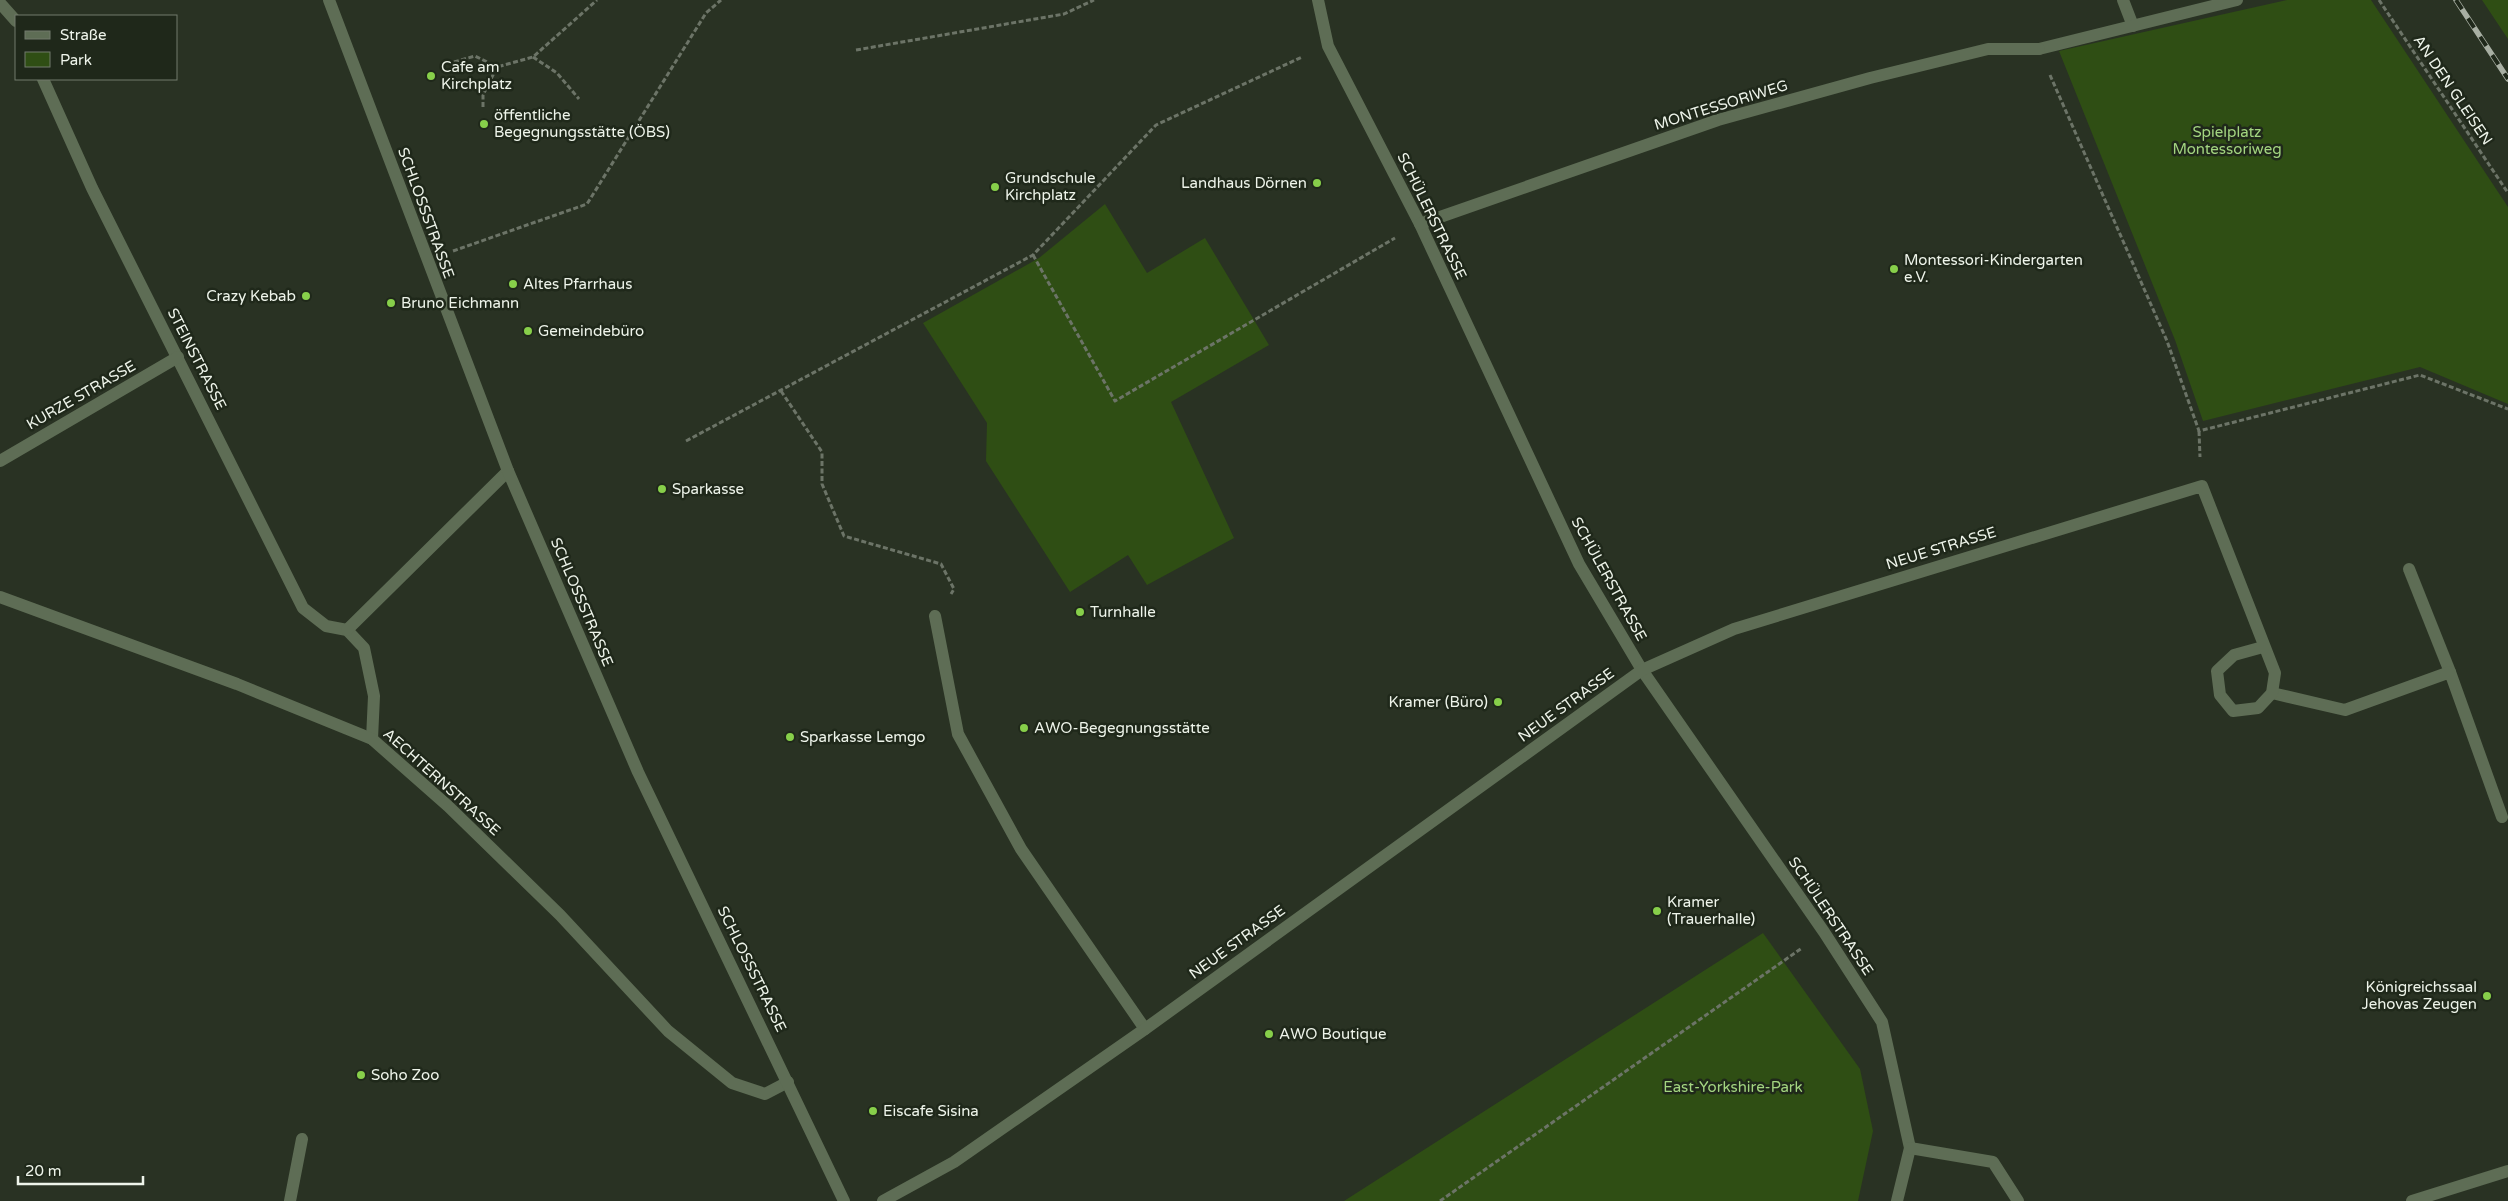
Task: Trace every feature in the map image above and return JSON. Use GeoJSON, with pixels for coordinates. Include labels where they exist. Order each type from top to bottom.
{"type":"FeatureCollection","features":[{"type":"Feature","properties":{"kind":"street","name":"SCHLOSSSTRASSE"},"geometry":{"type":"LineString","coordinates":[[329,0],[426,260],[508,471],[638,772],[844,1201]]}},
{"type":"Feature","properties":{"kind":"street","name":"SCHÜLERSTRASSE"},"geometry":{"type":"LineString","coordinates":[[1318,0],[1328,46],[1420,224],[1579,564],[1642,670],[1824,932],[1882,1022],[1910,1148],[1897,1201]]}},
{"type":"Feature","properties":{"kind":"street"},"geometry":{"type":"LineString","coordinates":[[2123,0],[2133,26]]}},
{"type":"Feature","properties":{"kind":"street","name":"MONTESSORIWEG"},"geometry":{"type":"LineString","coordinates":[[1420,224],[1718,120],[1870,78],[1988,49],[2039,49],[2237,0]]}},
{"type":"Feature","properties":{"kind":"street"},"geometry":{"type":"LineString","coordinates":[[0,3],[15,20]]}},
{"type":"Feature","properties":{"kind":"street","name":"STEINSTRASSE"},"geometry":{"type":"LineString","coordinates":[[43,80],[92,188],[303,608],[326,626],[347,630]]}},
{"type":"Feature","properties":{"kind":"street","name":"KURZE STRASSE"},"geometry":{"type":"LineString","coordinates":[[0,461],[178,357]]}},
{"type":"Feature","properties":{"kind":"street"},"geometry":{"type":"LineString","coordinates":[[372,739],[374,696],[364,648],[347,630],[508,471]]}},
{"type":"Feature","properties":{"kind":"street","name":"NEUE STRASSE"},"geometry":{"type":"LineString","coordinates":[[883,1201],[954,1162],[1145,1029],[1642,670],[1734,629],[2202,486],[2275,673],[2272,693]]}},
{"type":"Feature","properties":{"kind":"street"},"geometry":{"type":"LineString","coordinates":[[2410,569],[2450,672],[2502,816]]}},
{"type":"Feature","properties":{"kind":"street","name":"AECHTERNSTRASSE"},"geometry":{"type":"LineString","coordinates":[[0,596],[237,684],[372,739],[448,806],[553,908],[675,1037],[732,1083],[765,1094],[788,1082]]}},
{"type":"Feature","properties":{"kind":"street"},"geometry":{"type":"LineString","coordinates":[[935,616],[958,734],[1021,849],[1145,1029]]}},
{"type":"Feature","properties":{"kind":"street"},"geometry":{"type":"LineString","coordinates":[[2263,646],[2234,656],[2217,671],[2220,695],[2233,711],[2258,708],[2272,693],[2345,710],[2450,672]]}},
{"type":"Feature","properties":{"kind":"street"},"geometry":{"type":"LineString","coordinates":[[290,1201],[302,1139]]}},
{"type":"Feature","properties":{"kind":"street"},"geometry":{"type":"LineString","coordinates":[[1910,1148],[1993,1162],[2018,1201]]}},
{"type":"Feature","properties":{"kind":"street"},"geometry":{"type":"LineString","coordinates":[[2412,1201],[2508,1171]]}},
{"type":"Feature","properties":{"kind":"path"},"geometry":{"type":"LineString","coordinates":[[454,62],[476,56],[497,67],[533,57],[597,0]]}},
{"type":"Feature","properties":{"kind":"path"},"geometry":{"type":"LineString","coordinates":[[426,260],[587,204],[706,13],[721,0]]}},
{"type":"Feature","properties":{"kind":"path"},"geometry":{"type":"LineString","coordinates":[[856,50],[1064,14],[1094,0]]}},
{"type":"Feature","properties":{"kind":"path","name":"AN DEN GLEISEN"},"geometry":{"type":"LineString","coordinates":[[2378,0],[2508,193]]}},
{"type":"Feature","properties":{"kind":"path"},"geometry":{"type":"LineString","coordinates":[[686,441],[1033,255],[1156,124],[1328,46]]}},
{"type":"Feature","properties":{"kind":"path"},"geometry":{"type":"LineString","coordinates":[[2039,49],[2167,341],[2199,431],[2420,374],[2508,409]]}},
{"type":"Feature","properties":{"kind":"path"},"geometry":{"type":"LineString","coordinates":[[533,57],[557,73],[579,99]]}},
{"type":"Feature","properties":{"kind":"path"},"geometry":{"type":"LineString","coordinates":[[483,107],[483,95],[497,67]]}},
{"type":"Feature","properties":{"kind":"path"},"geometry":{"type":"LineString","coordinates":[[1033,255],[1115,401],[1420,224]]}},
{"type":"Feature","properties":{"kind":"path"},"geometry":{"type":"LineString","coordinates":[[781,390],[822,452],[822,484],[844,536],[941,564],[954,589],[935,616]]}},
{"type":"Feature","properties":{"kind":"path"},"geometry":{"type":"LineString","coordinates":[[1440,1201],[1824,932]]}},
{"type":"Feature","properties":{"kind":"green space","name":"Spielplatz Montessoriweg"},"geometry":{"type":"Polygon","coordinates":[[[2287,0],[2371,0],[2508,207],[2508,404],[2420,367],[2203,421],[2175,340],[2059,51],[2287,0]]]}},
{"type":"Feature","properties":{"kind":"green space"},"geometry":{"type":"Polygon","coordinates":[[[2482,0],[2508,0],[2508,39],[2482,0]]]}},
{"type":"Feature","properties":{"kind":"green space"},"geometry":{"type":"Polygon","coordinates":[[[1105,204],[1147,273],[1205,238],[1269,345],[1171,402],[1234,538],[1147,585],[1128,555],[1070,592],[986,461],[987,423],[923,323],[1039,258],[1105,204]]]}},
{"type":"Feature","properties":{"kind":"green space","name":"East-Yorkshire-Park"},"geometry":{"type":"Polygon","coordinates":[[[1763,933],[1860,1069],[1873,1131],[1858,1201],[1344,1201],[1763,933]]]}},
{"type":"Feature","properties":{"kind":"railway"},"geometry":{"type":"LineString","coordinates":[[2456,0],[2508,79]]}},
{"type":"Feature","properties":{"kind":"place","name":"Cafe am Kirchplatz"},"geometry":{"type":"Point","coordinates":[431,76]}},
{"type":"Feature","properties":{"kind":"place","name":"öffentliche Begegnungsstätte (ÖBS)"},"geometry":{"type":"Point","coordinates":[484,124]}},
{"type":"Feature","properties":{"kind":"place","name":"Landhaus Dörnen"},"geometry":{"type":"Point","coordinates":[1317,183]}},
{"type":"Feature","properties":{"kind":"place","name":"Grundschule Kirchplatz"},"geometry":{"type":"Point","coordinates":[995,187]}},
{"type":"Feature","properties":{"kind":"place","name":"Montessori-Kindergarten e.V."},"geometry":{"type":"Point","coordinates":[1894,269]}},
{"type":"Feature","properties":{"kind":"place","name":"Altes Pfarrhaus"},"geometry":{"type":"Point","coordinates":[513,284]}},
{"type":"Feature","properties":{"kind":"place","name":"Crazy Kebab"},"geometry":{"type":"Point","coordinates":[306,296]}},
{"type":"Feature","properties":{"kind":"place","name":"Bruno Eichmann"},"geometry":{"type":"Point","coordinates":[391,303]}},
{"type":"Feature","properties":{"kind":"place","name":"Gemeindebüro"},"geometry":{"type":"Point","coordinates":[528,331]}},
{"type":"Feature","properties":{"kind":"place","name":"Sparkasse"},"geometry":{"type":"Point","coordinates":[662,489]}},
{"type":"Feature","properties":{"kind":"place","name":"Turnhalle"},"geometry":{"type":"Point","coordinates":[1080,612]}},
{"type":"Feature","properties":{"kind":"place","name":"Kramer (Büro)"},"geometry":{"type":"Point","coordinates":[1498,702]}},
{"type":"Feature","properties":{"kind":"place","name":"AWO-Begegnungsstätte"},"geometry":{"type":"Point","coordinates":[1024,728]}},
{"type":"Feature","properties":{"kind":"place","name":"Sparkasse Lemgo"},"geometry":{"type":"Point","coordinates":[790,737]}},
{"type":"Feature","properties":{"kind":"place","name":"Kramer (Trauerhalle)"},"geometry":{"type":"Point","coordinates":[1657,911]}},
{"type":"Feature","properties":{"kind":"place","name":"Königreichssaal Jehovas Zeugen"},"geometry":{"type":"Point","coordinates":[2487,996]}},
{"type":"Feature","properties":{"kind":"place","name":"AWO Boutique"},"geometry":{"type":"Point","coordinates":[1269,1034]}},
{"type":"Feature","properties":{"kind":"place","name":"Soho Zoo"},"geometry":{"type":"Point","coordinates":[361,1075]}},
{"type":"Feature","properties":{"kind":"place","name":"Eiscafe Sisina"},"geometry":{"type":"Point","coordinates":[873,1111]}}]}
